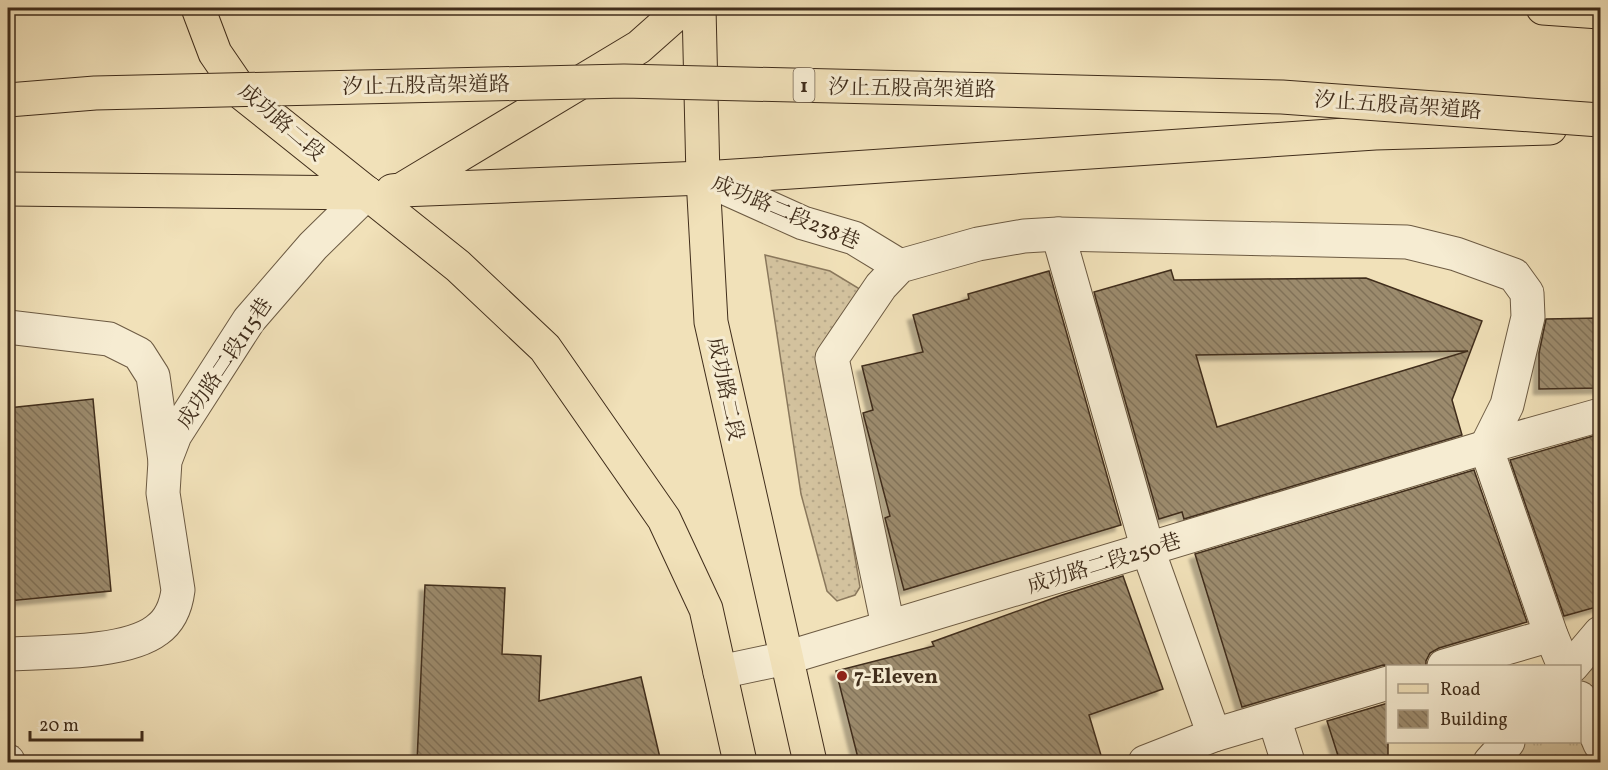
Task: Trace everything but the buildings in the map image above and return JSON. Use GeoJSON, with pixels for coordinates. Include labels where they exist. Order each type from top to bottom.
{"type":"FeatureCollection","features":[{"type":"Feature","properties":{"kind":"main road","name":"成功路二段"},"geometry":{"type":"LineString","coordinates":[[198,8],[215,53],[243,94],[458,266],[545,348],[664,519],[706,609],[740,762]]}},
{"type":"Feature","properties":{"kind":"main road"},"geometry":{"type":"LineString","coordinates":[[401,190],[639,47],[683,8]]}},
{"type":"Feature","properties":{"kind":"main road","name":"成功路二段"},"geometry":{"type":"LineString","coordinates":[[699,8],[703,177],[711,322],[810,762]]}},
{"type":"Feature","properties":{"kind":"main road"},"geometry":{"type":"LineString","coordinates":[[1543,8],[1600,12]]}},
{"type":"Feature","properties":{"kind":"main road","name":"汐止五股高架道路"},"geometry":{"type":"LineString","coordinates":[[8,100],[95,93],[624,81],[1282,97],[1600,120]]}},
{"type":"Feature","properties":{"kind":"main road"},"geometry":{"type":"LineString","coordinates":[[8,189],[366,193],[703,177],[1375,133],[1600,127]]}},
{"type":"Feature","properties":{"kind":"street","name":"成功路二段238巷"},"geometry":{"type":"LineString","coordinates":[[703,177],[803,223],[854,238],[900,266]]}},
{"type":"Feature","properties":{"kind":"street","name":"成功路二段115巷"},"geometry":{"type":"LineString","coordinates":[[165,461],[175,435],[249,320],[313,246],[366,193]]}},
{"type":"Feature","properties":{"kind":"street"},"geometry":{"type":"LineString","coordinates":[[1058,234],[1148,550],[1214,735]]}},
{"type":"Feature","properties":{"kind":"street"},"geometry":{"type":"LineString","coordinates":[[888,626],[832,358],[881,286],[900,266],[978,244],[1024,236],[1058,234],[1407,242],[1456,254],[1514,275],[1527,293],[1528,318],[1507,405],[1486,447],[1564,665]]}},
{"type":"Feature","properties":{"kind":"street","name":"成功路二段115巷"},"geometry":{"type":"LineString","coordinates":[[8,327],[110,339],[139,354],[153,376],[165,461],[163,493],[178,590],[177,605],[170,616],[157,630],[134,642],[96,649],[8,654]]}},
{"type":"Feature","properties":{"kind":"street","name":"成功路二段250巷"},"geometry":{"type":"LineString","coordinates":[[720,672],[786,658],[1486,447],[1600,415]]}},
{"type":"Feature","properties":{"kind":"street"},"geometry":{"type":"LineString","coordinates":[[1573,665],[1600,633]]}},
{"type":"Feature","properties":{"kind":"street"},"geometry":{"type":"LineString","coordinates":[[1447,665],[1551,634]]}},
{"type":"Feature","properties":{"kind":"street"},"geometry":{"type":"LineString","coordinates":[[1145,762],[1214,735],[1386,685]]}},
{"type":"Feature","properties":{"kind":"street"},"geometry":{"type":"LineString","coordinates":[[1581,700],[1600,744]]}},
{"type":"Feature","properties":{"kind":"street"},"geometry":{"type":"LineString","coordinates":[[1274,718],[1288,762]]}},
{"type":"Feature","properties":{"kind":"street"},"geometry":{"type":"LineString","coordinates":[[1490,762],[1506,743]]}},
{"type":"Feature","properties":{"kind":"green space"},"geometry":{"type":"Polygon","coordinates":[[[765,255],[830,271],[863,291],[824,373],[860,587],[855,595],[837,601],[827,591],[801,494],[765,255]]]}},
{"type":"Feature","properties":{"kind":"green space"},"geometry":{"type":"Polygon","coordinates":[[[1600,649],[1600,762],[1504,762],[1521,743],[1581,743],[1581,673],[1600,649]]]}},
{"type":"Feature","properties":{"kind":"place","name":"7-Eleven"},"geometry":{"type":"Point","coordinates":[842,676]}}]}
